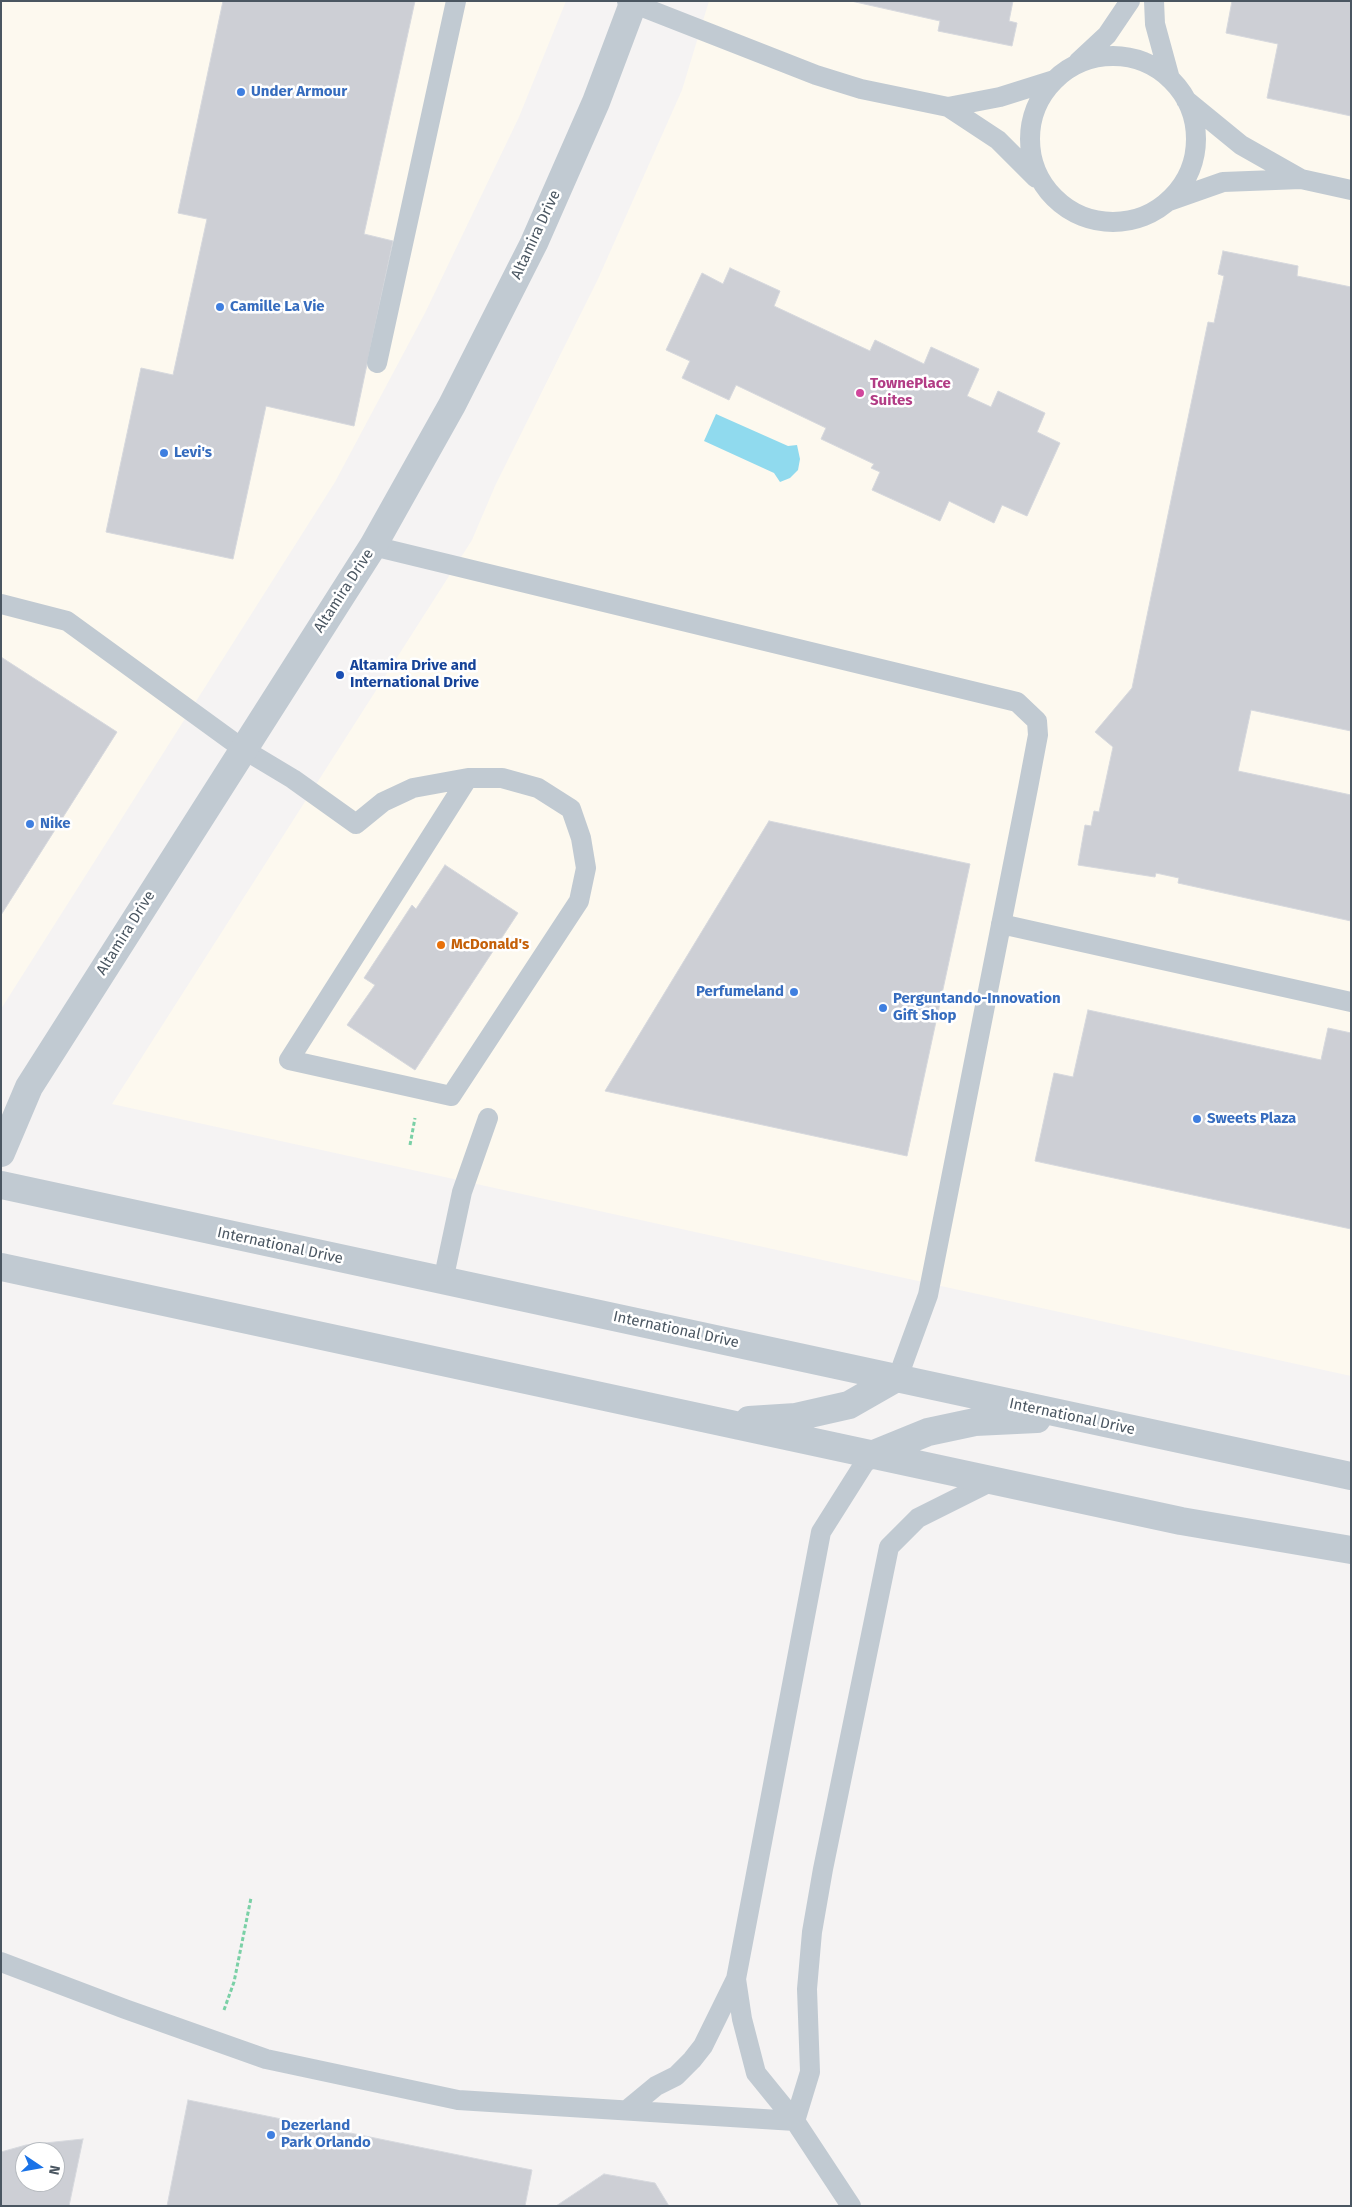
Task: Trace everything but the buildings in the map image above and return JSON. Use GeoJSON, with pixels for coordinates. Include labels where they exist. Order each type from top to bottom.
{"type":"FeatureCollection","features":[{"type":"Feature","properties":{"kind":"street","name":"Altamira Drive"},"geometry":{"type":"LineString","coordinates":[[1,1153],[29,1087],[373,546],[452,404],[534,243],[596,102],[631,2]]}},
{"type":"Feature","properties":{"kind":"street","name":"International Drive"},"geometry":{"type":"LineString","coordinates":[[1,1185],[1351,1476]]}},
{"type":"Feature","properties":{"kind":"street"},"geometry":{"type":"LineString","coordinates":[[1,1267],[870,1456],[1181,1521],[1351,1550]]}},
{"type":"Feature","properties":{"kind":"street"},"geometry":{"type":"LineString","coordinates":[[715,1422],[796,1417],[849,1405],[898,1378]]}},
{"type":"Feature","properties":{"kind":"street"},"geometry":{"type":"LineString","coordinates":[[870,1456],[928,1432],[975,1422],[1071,1417]]}},
{"type":"Feature","properties":{"kind":"lane"},"geometry":{"type":"LineString","coordinates":[[377,363],[456,1]]}},
{"type":"Feature","properties":{"kind":"lane"},"geometry":{"type":"LineString","coordinates":[[948,107],[1000,97],[1054,80],[1075,65],[1107,35],[1130,1]]}},
{"type":"Feature","properties":{"kind":"lane"},"geometry":{"type":"LineString","coordinates":[[1154,1],[1155,24],[1170,79]]}},
{"type":"Feature","properties":{"kind":"lane"},"geometry":{"type":"LineString","coordinates":[[631,2],[816,75],[860,89],[948,107],[998,140],[1063,206],[1088,219],[1117,222],[1145,216],[1169,201],[1223,182],[1301,179],[1351,190]]}},
{"type":"Feature","properties":{"kind":"lane"},"geometry":{"type":"LineString","coordinates":[[1075,65],[1099,57],[1124,57],[1150,64],[1170,79],[1186,100],[1241,145],[1301,179]]}},
{"type":"Feature","properties":{"kind":"lane"},"geometry":{"type":"LineString","coordinates":[[1043,185],[1032,158],[1030,129],[1039,101],[1054,80]]}},
{"type":"Feature","properties":{"kind":"lane"},"geometry":{"type":"LineString","coordinates":[[1169,201],[1186,177],[1196,150],[1195,124],[1186,100]]}},
{"type":"Feature","properties":{"kind":"lane"},"geometry":{"type":"LineString","coordinates":[[373,546],[1017,702],[1036,720],[1038,735],[928,1295],[898,1378]]}},
{"type":"Feature","properties":{"kind":"lane"},"geometry":{"type":"LineString","coordinates":[[1,604],[67,621],[243,749],[293,779],[356,824],[383,802],[413,788],[468,778],[502,778],[538,788],[571,809],[581,838],[586,868],[578,901],[451,1096],[289,1060],[468,778]]}},
{"type":"Feature","properties":{"kind":"lane"},"geometry":{"type":"LineString","coordinates":[[1001,924],[1351,1002]]}},
{"type":"Feature","properties":{"kind":"lane"},"geometry":{"type":"LineString","coordinates":[[443,1281],[462,1192],[488,1118]]}},
{"type":"Feature","properties":{"kind":"lane"},"geometry":{"type":"LineString","coordinates":[[627,2110],[656,2086],[676,2076],[692,2060],[703,2046],[736,1979],[820,1532],[870,1456]]}},
{"type":"Feature","properties":{"kind":"lane"},"geometry":{"type":"LineString","coordinates":[[795,2121],[810,2072],[806,1990],[812,1932],[823,1868],[889,1547],[918,1518],[992,1480]]}},
{"type":"Feature","properties":{"kind":"lane"},"geometry":{"type":"LineString","coordinates":[[1,1962],[125,2009],[266,2059],[458,2100],[795,2121]]}},
{"type":"Feature","properties":{"kind":"lane"},"geometry":{"type":"LineString","coordinates":[[736,1979],[742,2019],[756,2073],[795,2121],[851,2206]]}},
{"type":"Feature","properties":{"kind":"path"},"geometry":{"type":"LineString","coordinates":[[410,1145],[417,1112]]}},
{"type":"Feature","properties":{"kind":"path"},"geometry":{"type":"LineString","coordinates":[[224,2010],[234,1982],[251,1898]]}},
{"type":"Feature","properties":{"kind":"shaded area"},"geometry":{"type":"Polygon","coordinates":[[[1,1],[566,1],[519,117],[425,313],[335,482],[1,1009],[1,1]]]}},
{"type":"Feature","properties":{"kind":"shaded area"},"geometry":{"type":"Polygon","coordinates":[[[709,1],[1351,1],[1351,1376],[112,1104],[472,540],[495,486],[598,279],[682,90],[709,1]]]}},
{"type":"Feature","properties":{"kind":"water"},"geometry":{"type":"Polygon","coordinates":[[[716,414],[788,446],[797,445],[800,459],[798,470],[790,478],[780,482],[774,473],[704,441],[716,414]]]}},
{"type":"Feature","properties":{"kind":"place","name":"Under Armour"},"geometry":{"type":"Point","coordinates":[241,92]}},
{"type":"Feature","properties":{"kind":"place","name":"Camille La Vie"},"geometry":{"type":"Point","coordinates":[220,307]}},
{"type":"Feature","properties":{"kind":"place","name":"TownePlace Suites"},"geometry":{"type":"Point","coordinates":[860,393]}},
{"type":"Feature","properties":{"kind":"place","name":"Levi's"},"geometry":{"type":"Point","coordinates":[164,453]}},
{"type":"Feature","properties":{"kind":"place","name":"Altamira Drive and International Drive"},"geometry":{"type":"Point","coordinates":[340,675]}},
{"type":"Feature","properties":{"kind":"place","name":"Nike"},"geometry":{"type":"Point","coordinates":[30,824]}},
{"type":"Feature","properties":{"kind":"place","name":"McDonald's"},"geometry":{"type":"Point","coordinates":[441,945]}},
{"type":"Feature","properties":{"kind":"place","name":"Perfumeland"},"geometry":{"type":"Point","coordinates":[794,992]}},
{"type":"Feature","properties":{"kind":"place","name":"Perguntando-Innovation Gift Shop"},"geometry":{"type":"Point","coordinates":[883,1008]}},
{"type":"Feature","properties":{"kind":"place","name":"Sweets Plaza"},"geometry":{"type":"Point","coordinates":[1197,1119]}},
{"type":"Feature","properties":{"kind":"place","name":"Dezerland Park Orlando"},"geometry":{"type":"Point","coordinates":[271,2135]}}]}
